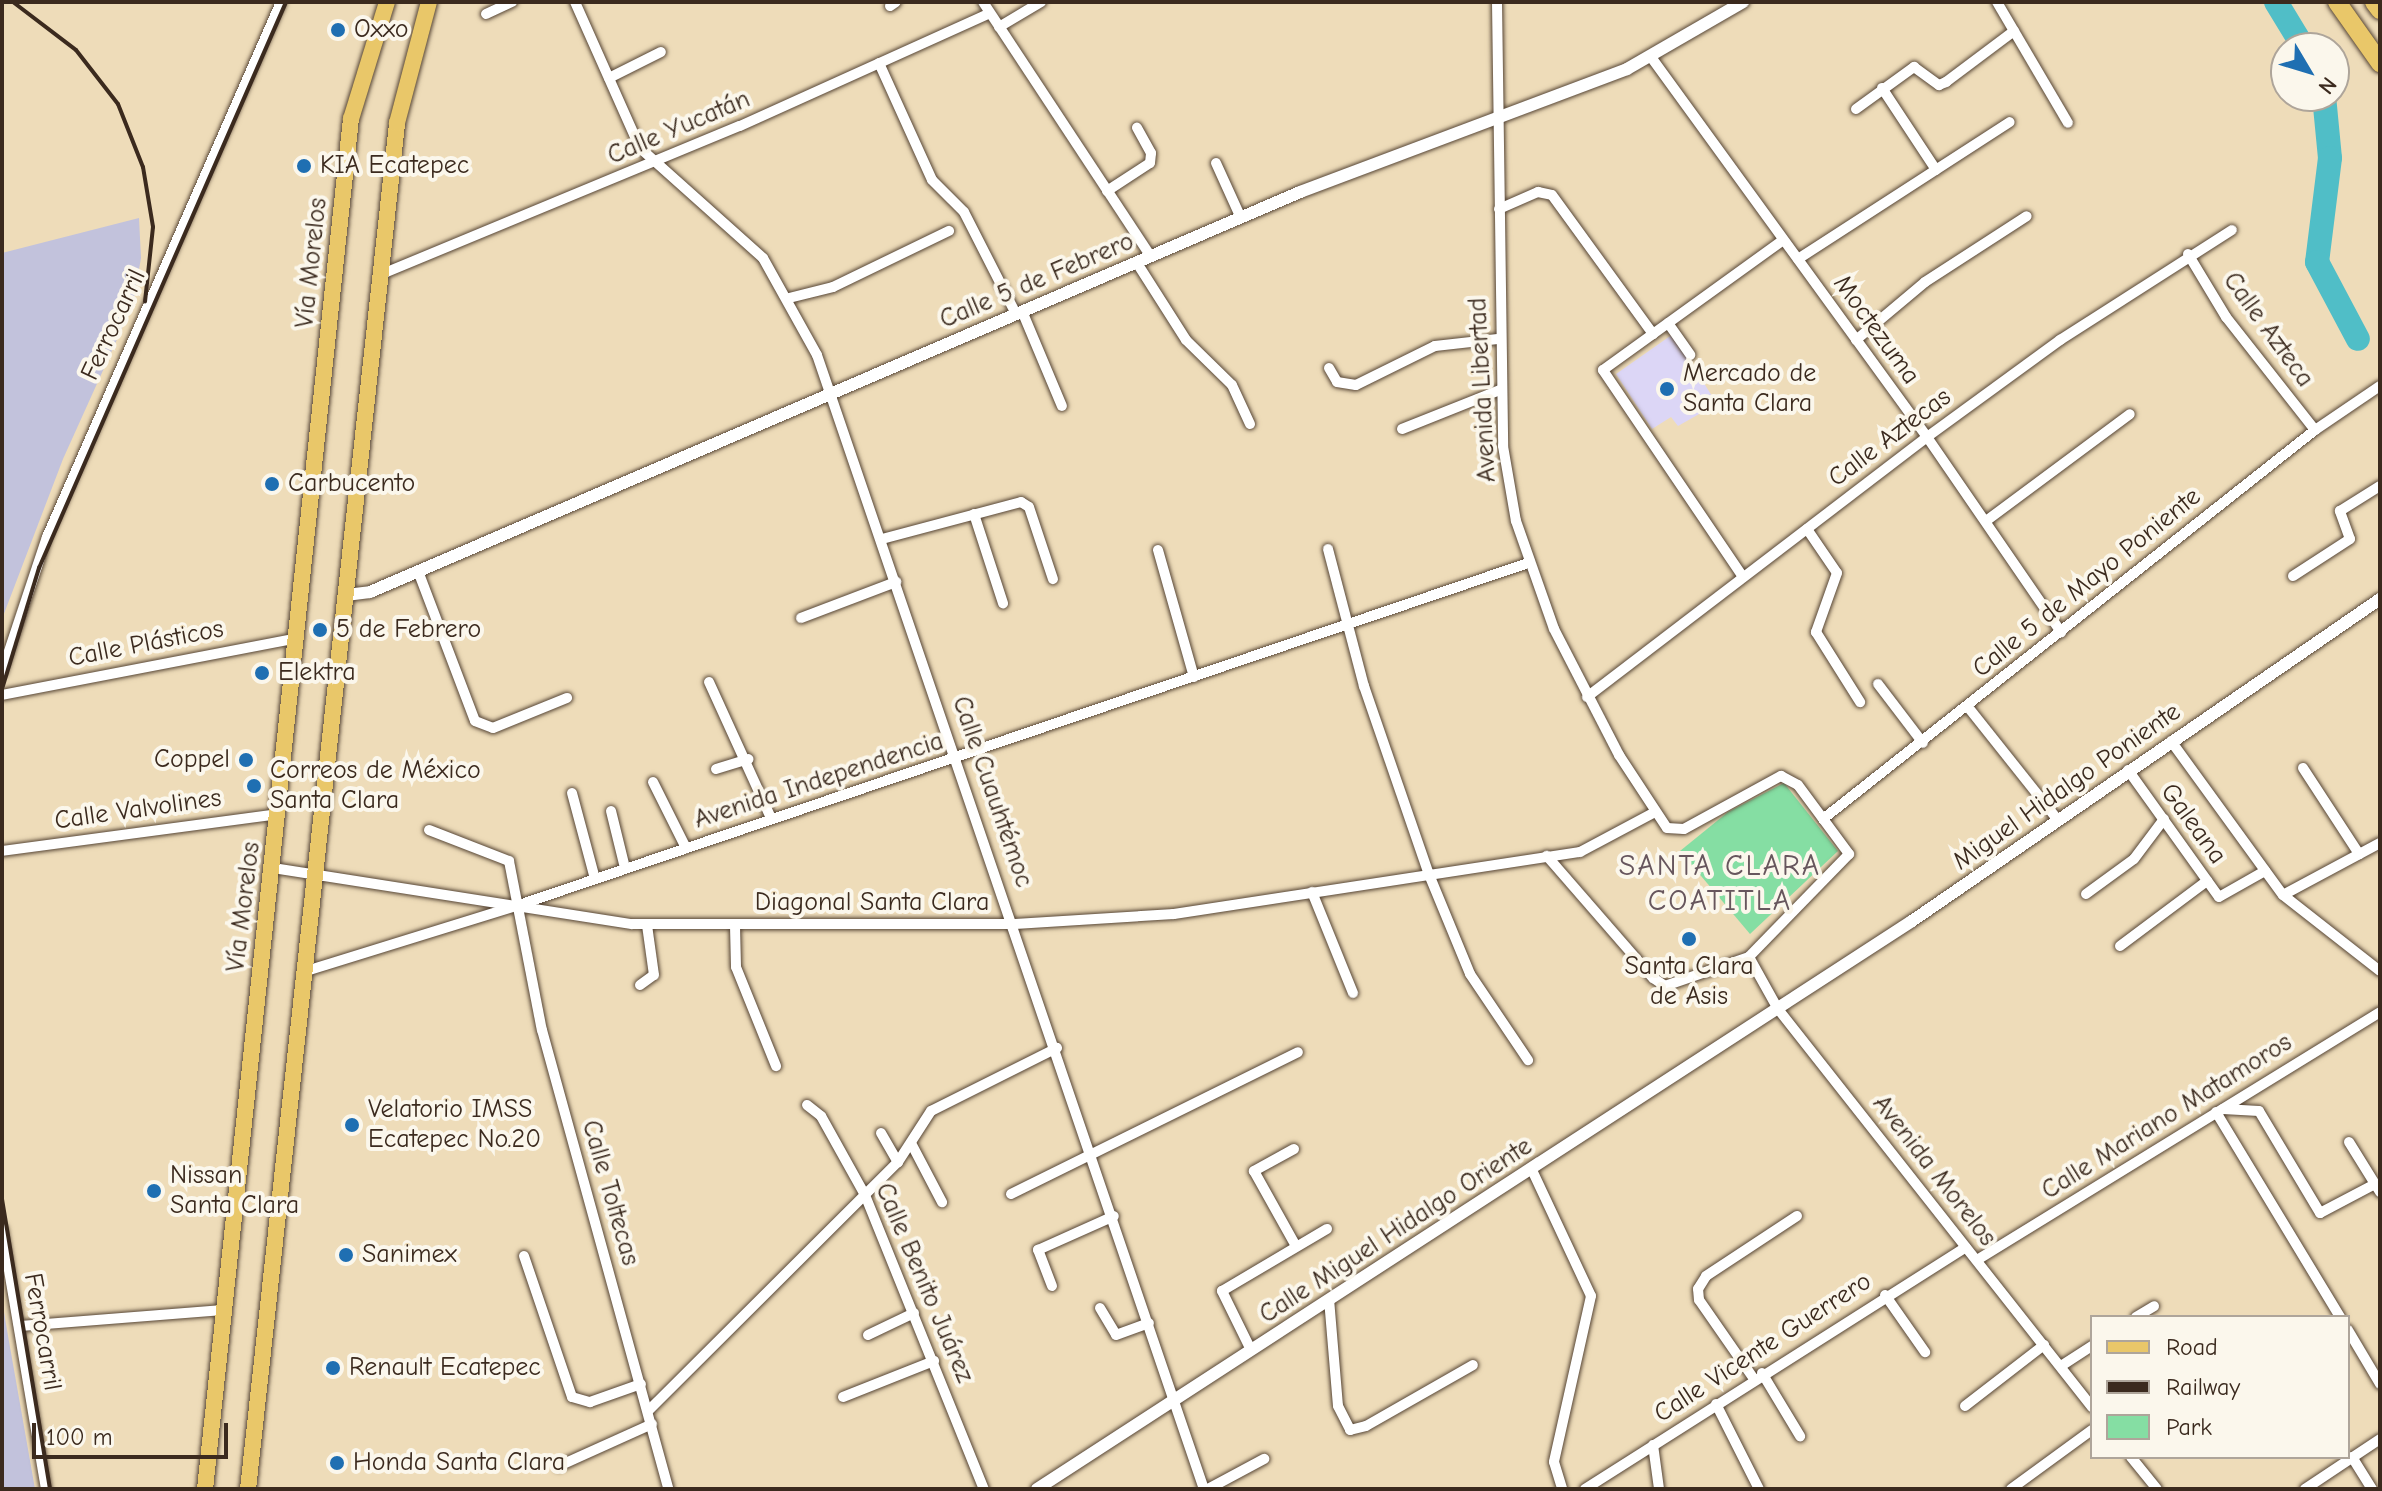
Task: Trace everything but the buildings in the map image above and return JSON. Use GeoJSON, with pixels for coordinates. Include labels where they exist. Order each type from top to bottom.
{"type":"FeatureCollection","features":[{"type":"Feature","properties":{"kind":"highway"},"geometry":{"type":"LineString","coordinates":[[2337,2],[2380,63]]}},
{"type":"Feature","properties":{"kind":"highway"},"geometry":{"type":"LineString","coordinates":[[2374,2],[2380,10]]}},
{"type":"Feature","properties":{"kind":"main road","name":"Vía Morelos"},"geometry":{"type":"LineString","coordinates":[[205,1489],[280,814],[351,119],[387,2]]}},
{"type":"Feature","properties":{"kind":"main road"},"geometry":{"type":"LineString","coordinates":[[248,1489],[397,123],[429,2]]}},
{"type":"Feature","properties":{"kind":"street","name":"Ferrocarril"},"geometry":{"type":"LineString","coordinates":[[2,672],[47,537],[281,2]]}},
{"type":"Feature","properties":{"kind":"street"},"geometry":{"type":"LineString","coordinates":[[486,14],[512,2]]}},
{"type":"Feature","properties":{"kind":"street","name":"Calle Cuauhtémoc"},"geometry":{"type":"LineString","coordinates":[[575,2],[640,148],[653,163],[749,243],[789,298],[833,392],[1206,1489]]}},
{"type":"Feature","properties":{"kind":"street"},"geometry":{"type":"LineString","coordinates":[[983,2],[1151,257]]}},
{"type":"Feature","properties":{"kind":"street"},"geometry":{"type":"LineString","coordinates":[[999,27],[1041,2]]}},
{"type":"Feature","properties":{"kind":"street","name":"Avenida Libertad"},"geometry":{"type":"LineString","coordinates":[[1497,2],[1500,390],[1508,481],[1528,563],[1587,697],[1653,813],[1672,831],[1684,829],[1781,776],[1798,785],[1823,819]]}},
{"type":"Feature","properties":{"kind":"street","name":"Calle 5 de Febrero"},"geometry":{"type":"LineString","coordinates":[[346,595],[361,595],[418,571],[1241,218],[1651,57],[1743,2]]}},
{"type":"Feature","properties":{"kind":"street"},"geometry":{"type":"LineString","coordinates":[[1997,2],[2068,123]]}},
{"type":"Feature","properties":{"kind":"street","name":"Calle Yucatán"},"geometry":{"type":"LineString","coordinates":[[382,274],[653,163],[990,13]]}},
{"type":"Feature","properties":{"kind":"street"},"geometry":{"type":"LineString","coordinates":[[1856,109],[1882,88],[1918,66],[1943,84],[2014,31]]}},
{"type":"Feature","properties":{"kind":"street"},"geometry":{"type":"LineString","coordinates":[[609,78],[661,52]]}},
{"type":"Feature","properties":{"kind":"street","name":"Moctezuma"},"geometry":{"type":"LineString","coordinates":[[1651,57],[1927,437],[2061,632]]}},
{"type":"Feature","properties":{"kind":"street"},"geometry":{"type":"LineString","coordinates":[[879,63],[932,180],[960,206],[1019,312],[1062,406]]}},
{"type":"Feature","properties":{"kind":"street"},"geometry":{"type":"LineString","coordinates":[[1882,88],[1936,170]]}},
{"type":"Feature","properties":{"kind":"street"},"geometry":{"type":"LineString","coordinates":[[1798,259],[2010,122]]}},
{"type":"Feature","properties":{"kind":"street"},"geometry":{"type":"LineString","coordinates":[[1107,191],[1152,160],[1137,128]]}},
{"type":"Feature","properties":{"kind":"street"},"geometry":{"type":"LineString","coordinates":[[1216,163],[1241,218]]}},
{"type":"Feature","properties":{"kind":"street"},"geometry":{"type":"LineString","coordinates":[[1499,209],[1538,192],[1552,195],[1653,334]]}},
{"type":"Feature","properties":{"kind":"street"},"geometry":{"type":"LineString","coordinates":[[1856,340],[1925,282],[2027,216]]}},
{"type":"Feature","properties":{"kind":"street","name":"Calle Aztecas"},"geometry":{"type":"LineString","coordinates":[[1587,697],[1927,437],[2188,254],[2232,230]]}},
{"type":"Feature","properties":{"kind":"street"},"geometry":{"type":"LineString","coordinates":[[789,298],[833,287],[949,231]]}},
{"type":"Feature","properties":{"kind":"street"},"geometry":{"type":"LineString","coordinates":[[1743,577],[1603,370],[1783,240]]}},
{"type":"Feature","properties":{"kind":"street","name":"Calle Azteca"},"geometry":{"type":"LineString","coordinates":[[2188,254],[2226,317],[2315,430]]}},
{"type":"Feature","properties":{"kind":"street"},"geometry":{"type":"LineString","coordinates":[[1137,263],[1186,340],[1232,385],[1250,424]]}},
{"type":"Feature","properties":{"kind":"street"},"geometry":{"type":"LineString","coordinates":[[1668,323],[1690,355]]}},
{"type":"Feature","properties":{"kind":"street"},"geometry":{"type":"LineString","coordinates":[[1329,368],[1337,382],[1356,385],[1435,346],[1498,339]]}},
{"type":"Feature","properties":{"kind":"street","name":"Calle 5 de Mayo Poniente"},"geometry":{"type":"LineString","coordinates":[[1823,819],[1923,743],[2315,430],[2380,386]]}},
{"type":"Feature","properties":{"kind":"street"},"geometry":{"type":"LineString","coordinates":[[1402,429],[1500,390]]}},
{"type":"Feature","properties":{"kind":"street"},"geometry":{"type":"LineString","coordinates":[[1986,521],[2130,414]]}},
{"type":"Feature","properties":{"kind":"street"},"geometry":{"type":"LineString","coordinates":[[2293,576],[2350,539],[2340,511],[2380,486]]}},
{"type":"Feature","properties":{"kind":"street"},"geometry":{"type":"LineString","coordinates":[[882,539],[1015,502],[1027,505],[1053,579]]}},
{"type":"Feature","properties":{"kind":"street"},"geometry":{"type":"LineString","coordinates":[[974,514],[1003,603]]}},
{"type":"Feature","properties":{"kind":"street"},"geometry":{"type":"LineString","coordinates":[[1807,529],[1837,573],[1816,632],[1860,702]]}},
{"type":"Feature","properties":{"kind":"street"},"geometry":{"type":"LineString","coordinates":[[1328,549],[1346,626],[1428,872],[1470,974],[1528,1060]]}},
{"type":"Feature","properties":{"kind":"street"},"geometry":{"type":"LineString","coordinates":[[1158,550],[1194,677]]}},
{"type":"Feature","properties":{"kind":"street","name":"Avenida Independencia"},"geometry":{"type":"LineString","coordinates":[[303,972],[516,906],[1528,563]]}},
{"type":"Feature","properties":{"kind":"street"},"geometry":{"type":"LineString","coordinates":[[418,571],[482,726],[493,728],[567,698]]}},
{"type":"Feature","properties":{"kind":"street"},"geometry":{"type":"LineString","coordinates":[[801,618],[896,582]]}},
{"type":"Feature","properties":{"kind":"street","name":"Miguel Hidalgo Poniente"},"geometry":{"type":"LineString","coordinates":[[1778,1009],[2380,599]]}},
{"type":"Feature","properties":{"kind":"street","name":"Calle Plásticos"},"geometry":{"type":"LineString","coordinates":[[2,695],[297,638]]}},
{"type":"Feature","properties":{"kind":"street"},"geometry":{"type":"LineString","coordinates":[[709,682],[722,719],[748,759],[771,818]]}},
{"type":"Feature","properties":{"kind":"street"},"geometry":{"type":"LineString","coordinates":[[1878,684],[1923,743]]}},
{"type":"Feature","properties":{"kind":"street"},"geometry":{"type":"LineString","coordinates":[[1968,707],[2058,820]]}},
{"type":"Feature","properties":{"kind":"street"},"geometry":{"type":"LineString","coordinates":[[2171,741],[2283,895],[2380,971]]}},
{"type":"Feature","properties":{"kind":"street"},"geometry":{"type":"LineString","coordinates":[[716,769],[748,759]]}},
{"type":"Feature","properties":{"kind":"street"},"geometry":{"type":"LineString","coordinates":[[2303,768],[2359,854]]}},
{"type":"Feature","properties":{"kind":"street","name":"Galeana"},"geometry":{"type":"LineString","coordinates":[[2128,770],[2207,881],[2224,898],[2265,871]]}},
{"type":"Feature","properties":{"kind":"street"},"geometry":{"type":"LineString","coordinates":[[653,782],[686,848]]}},
{"type":"Feature","properties":{"kind":"street"},"geometry":{"type":"LineString","coordinates":[[572,793],[595,879]]}},
{"type":"Feature","properties":{"kind":"street"},"geometry":{"type":"LineString","coordinates":[[611,811],[625,868]]}},
{"type":"Feature","properties":{"kind":"street","name":"Diagonal Santa Clara"},"geometry":{"type":"LineString","coordinates":[[273,868],[647,925],[1015,924],[1174,914],[1428,872],[1580,852],[1653,813]]}},
{"type":"Feature","properties":{"kind":"street","name":"Calle Valvolines"},"geometry":{"type":"LineString","coordinates":[[2,851],[280,814]]}},
{"type":"Feature","properties":{"kind":"street"},"geometry":{"type":"LineString","coordinates":[[1547,856],[1662,985],[1749,957],[1848,858],[1848,852],[1823,819]]}},
{"type":"Feature","properties":{"kind":"street"},"geometry":{"type":"LineString","coordinates":[[2086,894],[2134,859],[2164,819]]}},
{"type":"Feature","properties":{"kind":"street","name":"Calle Toltecas"},"geometry":{"type":"LineString","coordinates":[[429,830],[506,857],[542,1030],[668,1489]]}},
{"type":"Feature","properties":{"kind":"street"},"geometry":{"type":"LineString","coordinates":[[2283,895],[2380,843]]}},
{"type":"Feature","properties":{"kind":"street"},"geometry":{"type":"LineString","coordinates":[[2120,946],[2207,881]]}},
{"type":"Feature","properties":{"kind":"street"},"geometry":{"type":"LineString","coordinates":[[1312,892],[1353,993]]}},
{"type":"Feature","properties":{"kind":"street"},"geometry":{"type":"LineString","coordinates":[[640,985],[654,975],[647,925]]}},
{"type":"Feature","properties":{"kind":"street"},"geometry":{"type":"LineString","coordinates":[[735,926],[736,967],[776,1066]]}},
{"type":"Feature","properties":{"kind":"street","name":"Avenida Morelos"},"geometry":{"type":"LineString","coordinates":[[1749,957],[1778,1009],[2090,1404]]}},
{"type":"Feature","properties":{"kind":"street","name":"Calle Miguel Hidalgo Oriente"},"geometry":{"type":"LineString","coordinates":[[1037,1489],[1778,1009]]}},
{"type":"Feature","properties":{"kind":"street","name":"Calle Mariano Matamoros"},"geometry":{"type":"LineString","coordinates":[[1977,1260],[2380,1012]]}},
{"type":"Feature","properties":{"kind":"street"},"geometry":{"type":"LineString","coordinates":[[648,1411],[898,1162],[937,1106],[1057,1048]]}},
{"type":"Feature","properties":{"kind":"street"},"geometry":{"type":"LineString","coordinates":[[1011,1194],[1298,1052]]}},
{"type":"Feature","properties":{"kind":"street","name":"Calle Benito Juárez"},"geometry":{"type":"LineString","coordinates":[[807,1105],[821,1116],[865,1195],[984,1489]]}},
{"type":"Feature","properties":{"kind":"street"},"geometry":{"type":"LineString","coordinates":[[2218,1111],[2259,1111],[2320,1213],[2378,1188],[2349,1142]]}},
{"type":"Feature","properties":{"kind":"street"},"geometry":{"type":"LineString","coordinates":[[2218,1111],[2339,1315]]}},
{"type":"Feature","properties":{"kind":"street"},"geometry":{"type":"LineString","coordinates":[[881,1133],[898,1162]]}},
{"type":"Feature","properties":{"kind":"street"},"geometry":{"type":"LineString","coordinates":[[911,1143],[942,1202]]}},
{"type":"Feature","properties":{"kind":"street"},"geometry":{"type":"LineString","coordinates":[[1294,1149],[1254,1171],[1296,1246]]}},
{"type":"Feature","properties":{"kind":"street"},"geometry":{"type":"LineString","coordinates":[[1532,1170],[1591,1296],[1554,1462],[1562,1489]]}},
{"type":"Feature","properties":{"kind":"street"},"geometry":{"type":"LineString","coordinates":[[1052,1286],[1038,1250],[1114,1216]]}},
{"type":"Feature","properties":{"kind":"street"},"geometry":{"type":"LineString","coordinates":[[1797,1216],[1706,1276],[1698,1289],[1699,1300],[1800,1436]]}},
{"type":"Feature","properties":{"kind":"street","name":"Ferrocarril"},"geometry":{"type":"LineString","coordinates":[[2,1229],[46,1489]]}},
{"type":"Feature","properties":{"kind":"street"},"geometry":{"type":"LineString","coordinates":[[1251,1350],[1221,1293],[1327,1229]]}},
{"type":"Feature","properties":{"kind":"street","name":"Calle Vicente Guerrero"},"geometry":{"type":"LineString","coordinates":[[1585,1489],[1885,1295],[1966,1247]]}},
{"type":"Feature","properties":{"kind":"street"},"geometry":{"type":"LineString","coordinates":[[524,1256],[572,1397],[590,1402],[641,1384]]}},
{"type":"Feature","properties":{"kind":"street"},"geometry":{"type":"LineString","coordinates":[[1885,1295],[1925,1352]]}},
{"type":"Feature","properties":{"kind":"street"},"geometry":{"type":"LineString","coordinates":[[1329,1299],[1338,1406],[1350,1430],[1366,1426],[1473,1365]]}},
{"type":"Feature","properties":{"kind":"street"},"geometry":{"type":"LineString","coordinates":[[2139,1315],[2154,1306]]}},
{"type":"Feature","properties":{"kind":"street"},"geometry":{"type":"LineString","coordinates":[[1100,1308],[1116,1335],[1149,1323]]}},
{"type":"Feature","properties":{"kind":"street"},"geometry":{"type":"LineString","coordinates":[[19,1326],[224,1310]]}},
{"type":"Feature","properties":{"kind":"street"},"geometry":{"type":"LineString","coordinates":[[868,1335],[914,1313]]}},
{"type":"Feature","properties":{"kind":"street"},"geometry":{"type":"LineString","coordinates":[[2350,1333],[2380,1384]]}},
{"type":"Feature","properties":{"kind":"street"},"geometry":{"type":"LineString","coordinates":[[1965,1406],[2044,1345]]}},
{"type":"Feature","properties":{"kind":"street"},"geometry":{"type":"LineString","coordinates":[[2061,1366],[2090,1347]]}},
{"type":"Feature","properties":{"kind":"street"},"geometry":{"type":"LineString","coordinates":[[843,1397],[934,1361]]}},
{"type":"Feature","properties":{"kind":"street"},"geometry":{"type":"LineString","coordinates":[[1716,1404],[1759,1489]]}},
{"type":"Feature","properties":{"kind":"street"},"geometry":{"type":"LineString","coordinates":[[559,1466],[652,1424]]}},
{"type":"Feature","properties":{"kind":"street"},"geometry":{"type":"LineString","coordinates":[[2011,1489],[2090,1431]]}},
{"type":"Feature","properties":{"kind":"street"},"geometry":{"type":"LineString","coordinates":[[2372,1489],[2352,1457],[2380,1439]]}},
{"type":"Feature","properties":{"kind":"street"},"geometry":{"type":"LineString","coordinates":[[1653,1445],[1659,1489]]}},
{"type":"Feature","properties":{"kind":"street"},"geometry":{"type":"LineString","coordinates":[[1206,1489],[1264,1459]]}},
{"type":"Feature","properties":{"kind":"street"},"geometry":{"type":"LineString","coordinates":[[2133,1459],[2157,1489]]}},
{"type":"Feature","properties":{"kind":"street"},"geometry":{"type":"LineString","coordinates":[[2305,1489],[2349,1459]]}},
{"type":"Feature","properties":{"kind":"shaded area"},"geometry":{"type":"Polygon","coordinates":[[[139,218],[141,258],[133,304],[63,459],[2,619],[2,253],[139,218]]]}},
{"type":"Feature","properties":{"kind":"shaded area","name":"Mercado de Santa Clara"},"geometry":{"type":"Polygon","coordinates":[[[1673,334],[1717,404],[1678,426],[1671,417],[1652,429],[1616,374],[1673,334]]]}},
{"type":"Feature","properties":{"kind":"shaded area"},"geometry":{"type":"Polygon","coordinates":[[[2,1300],[7,1330],[35,1489],[2,1489],[2,1300]]]}},
{"type":"Feature","properties":{"kind":"green space"},"geometry":{"type":"Polygon","coordinates":[[[1784,783],[1838,851],[1750,934],[1680,851],[1728,812],[1784,783]]]}},
{"type":"Feature","properties":{"kind":"waterway"},"geometry":{"type":"LineString","coordinates":[[2276,2],[2294,32]]}},
{"type":"Feature","properties":{"kind":"waterway"},"geometry":{"type":"LineString","coordinates":[[2326,112],[2330,158],[2317,262],[2358,339]]}},
{"type":"Feature","properties":{"kind":"railway"},"geometry":{"type":"LineString","coordinates":[[13,2],[76,50],[118,104],[143,167],[153,227],[145,302]]}},
{"type":"Feature","properties":{"kind":"railway"},"geometry":{"type":"LineString","coordinates":[[2,689],[39,568],[286,2]]}},
{"type":"Feature","properties":{"kind":"railway"},"geometry":{"type":"LineString","coordinates":[[2,1199],[50,1489]]}},
{"type":"Feature","properties":{"kind":"place","name":"Oxxo"},"geometry":{"type":"Point","coordinates":[338,30]}},
{"type":"Feature","properties":{"kind":"place","name":"KIA Ecatepec"},"geometry":{"type":"Point","coordinates":[304,166]}},
{"type":"Feature","properties":{"kind":"place","name":"Mercado de Santa Clara"},"geometry":{"type":"Point","coordinates":[1667,389]}},
{"type":"Feature","properties":{"kind":"place","name":"Carbucento"},"geometry":{"type":"Point","coordinates":[272,484]}},
{"type":"Feature","properties":{"kind":"place","name":"5 de Febrero"},"geometry":{"type":"Point","coordinates":[320,630]}},
{"type":"Feature","properties":{"kind":"place","name":"Elektra"},"geometry":{"type":"Point","coordinates":[262,673]}},
{"type":"Feature","properties":{"kind":"place","name":"Coppel"},"geometry":{"type":"Point","coordinates":[246,760]}},
{"type":"Feature","properties":{"kind":"place","name":"Correos de México Santa Clara"},"geometry":{"type":"Point","coordinates":[254,786]}},
{"type":"Feature","properties":{"kind":"place","name":"Santa Clara de Asis"},"geometry":{"type":"Point","coordinates":[1689,939]}},
{"type":"Feature","properties":{"kind":"place","name":"Velatorio IMSS Ecatepec No.20"},"geometry":{"type":"Point","coordinates":[352,1125]}},
{"type":"Feature","properties":{"kind":"place","name":"Nissan Santa Clara"},"geometry":{"type":"Point","coordinates":[154,1191]}},
{"type":"Feature","properties":{"kind":"place","name":"Sanimex"},"geometry":{"type":"Point","coordinates":[346,1255]}},
{"type":"Feature","properties":{"kind":"place","name":"Renault Ecatepec"},"geometry":{"type":"Point","coordinates":[333,1368]}},
{"type":"Feature","properties":{"kind":"place","name":"Honda Santa Clara"},"geometry":{"type":"Point","coordinates":[337,1463]}},
{"type":"Feature","properties":{"kind":"district","name":"SANTA CLARA COATITLA"},"geometry":{"type":"Point","coordinates":[1720,883]}}]}
